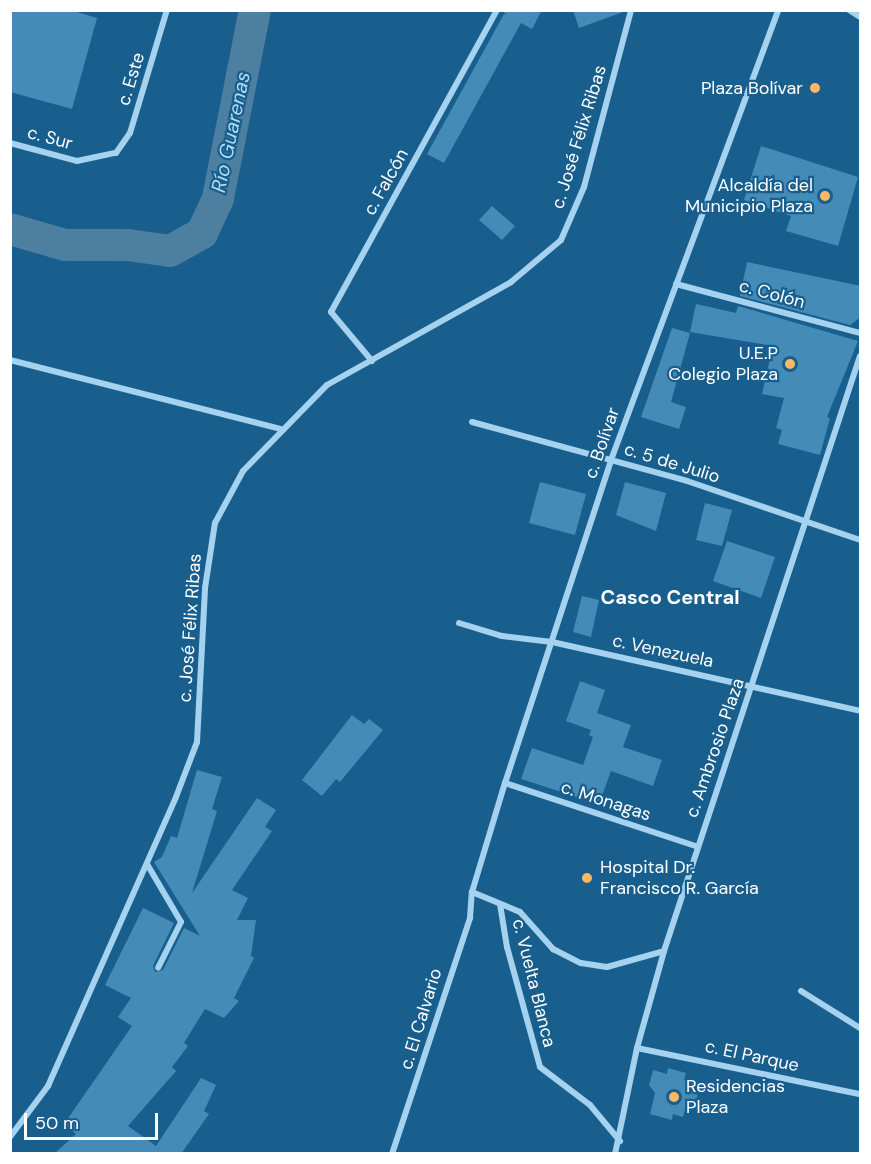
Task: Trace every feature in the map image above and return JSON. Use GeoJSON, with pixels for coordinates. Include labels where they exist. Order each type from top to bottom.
{"type":"FeatureCollection","features":[{"type":"Feature","properties":{"kind":"street","name":"c. Este"},"geometry":{"type":"LineString","coordinates":[[116,153],[130,133],[167,10]]}},
{"type":"Feature","properties":{"kind":"street","name":"c. Falcón"},"geometry":{"type":"LineString","coordinates":[[372,361],[331,312],[497,10]]}},
{"type":"Feature","properties":{"kind":"street","name":"c. José Félix Ribas"},"geometry":{"type":"LineString","coordinates":[[10,1137],[48,1086],[147,864],[197,742],[205,588],[215,523],[243,471],[280,429],[327,386],[511,282],[561,240],[584,187],[631,10]]}},
{"type":"Feature","properties":{"kind":"street","name":"c. Bolívar"},"geometry":{"type":"LineString","coordinates":[[472,892],[505,783],[611,460],[778,10]]}},
{"type":"Feature","properties":{"kind":"street"},"geometry":{"type":"LineString","coordinates":[[849,10],[861,16]]}},
{"type":"Feature","properties":{"kind":"street","name":"c. Sur"},"geometry":{"type":"LineString","coordinates":[[10,143],[77,161],[116,153]]}},
{"type":"Feature","properties":{"kind":"street","name":"c. Colón"},"geometry":{"type":"LineString","coordinates":[[676,284],[861,333]]}},
{"type":"Feature","properties":{"kind":"street","name":"c. Ambrosio Plaza"},"geometry":{"type":"LineString","coordinates":[[615,1154],[620,1141],[637,1048],[664,951],[861,356]]}},
{"type":"Feature","properties":{"kind":"street"},"geometry":{"type":"LineString","coordinates":[[10,360],[280,429]]}},
{"type":"Feature","properties":{"kind":"street","name":"c. 5 de Julio"},"geometry":{"type":"LineString","coordinates":[[472,422],[687,481],[806,524],[861,540]]}},
{"type":"Feature","properties":{"kind":"street","name":"c. Venezuela"},"geometry":{"type":"LineString","coordinates":[[459,623],[502,636],[552,642],[861,711]]}},
{"type":"Feature","properties":{"kind":"street","name":"c. Monagas"},"geometry":{"type":"LineString","coordinates":[[505,783],[698,847]]}},
{"type":"Feature","properties":{"kind":"street"},"geometry":{"type":"LineString","coordinates":[[147,864],[181,922],[158,968]]}},
{"type":"Feature","properties":{"kind":"street"},"geometry":{"type":"LineString","coordinates":[[472,892],[520,912],[553,949],[581,963],[607,967],[664,951]]}},
{"type":"Feature","properties":{"kind":"street","name":"c. El Calvario"},"geometry":{"type":"LineString","coordinates":[[392,1154],[470,918],[472,892]]}},
{"type":"Feature","properties":{"kind":"street","name":"c. Vuelta Blanca"},"geometry":{"type":"LineString","coordinates":[[500,904],[507,946],[540,1067],[590,1105],[620,1141]]}},
{"type":"Feature","properties":{"kind":"street"},"geometry":{"type":"LineString","coordinates":[[801,991],[861,1028]]}},
{"type":"Feature","properties":{"kind":"street","name":"c. El Parque"},"geometry":{"type":"LineString","coordinates":[[637,1048],[861,1094]]}},
{"type":"Feature","properties":{"kind":"building"},"geometry":{"type":"Polygon","coordinates":[[[10,10],[70,10],[97,18],[72,109],[10,92],[10,10]]]}},
{"type":"Feature","properties":{"kind":"building"},"geometry":{"type":"Polygon","coordinates":[[[502,10],[542,10],[532,29],[521,23],[444,163],[427,154],[504,14],[507,16],[502,10]]]}},
{"type":"Feature","properties":{"kind":"building"},"geometry":{"type":"Polygon","coordinates":[[[573,10],[623,10],[623,12],[579,28],[573,10]]]}},
{"type":"Feature","properties":{"kind":"building"},"geometry":{"type":"Polygon","coordinates":[[[761,146],[858,177],[838,246],[786,231],[791,216],[744,200],[761,146]]]}},
{"type":"Feature","properties":{"kind":"building"},"geometry":{"type":"Polygon","coordinates":[[[492,206],[515,226],[502,240],[479,220],[492,206]]]}},
{"type":"Feature","properties":{"kind":"building"},"geometry":{"type":"Polygon","coordinates":[[[747,262],[861,286],[861,317],[850,325],[740,296],[747,262]]]}},
{"type":"Feature","properties":{"kind":"building"},"geometry":{"type":"Polygon","coordinates":[[[696,304],[736,313],[738,306],[858,341],[827,417],[830,418],[820,455],[778,444],[782,430],[776,428],[784,398],[762,394],[773,346],[690,332],[696,304]]]}},
{"type":"Feature","properties":{"kind":"building"},"geometry":{"type":"Polygon","coordinates":[[[672,328],[690,333],[671,402],[686,407],[679,429],[641,417],[672,328]]]}},
{"type":"Feature","properties":{"kind":"building"},"geometry":{"type":"Polygon","coordinates":[[[540,482],[586,494],[575,535],[529,523],[540,482]]]}},
{"type":"Feature","properties":{"kind":"building"},"geometry":{"type":"Polygon","coordinates":[[[625,482],[666,493],[656,531],[616,515],[625,482]]]}},
{"type":"Feature","properties":{"kind":"building"},"geometry":{"type":"Polygon","coordinates":[[[705,503],[732,510],[722,546],[696,540],[705,503]]]}},
{"type":"Feature","properties":{"kind":"building"},"geometry":{"type":"Polygon","coordinates":[[[727,541],[775,557],[761,598],[713,581],[727,541]]]}},
{"type":"Feature","properties":{"kind":"building"},"geometry":{"type":"Polygon","coordinates":[[[582,596],[599,600],[591,637],[573,632],[582,596]]]}},
{"type":"Feature","properties":{"kind":"building"},"geometry":{"type":"Polygon","coordinates":[[[580,681],[605,690],[597,713],[631,725],[623,747],[662,760],[653,786],[611,771],[599,804],[521,779],[532,748],[583,765],[593,737],[589,735],[591,730],[566,721],[580,681]]]}},
{"type":"Feature","properties":{"kind":"building"},"geometry":{"type":"Polygon","coordinates":[[[352,715],[364,724],[369,719],[383,730],[340,782],[336,779],[322,796],[302,780],[352,715]]]}},
{"type":"Feature","properties":{"kind":"building"},"geometry":{"type":"Polygon","coordinates":[[[197,770],[222,777],[212,809],[217,811],[192,893],[257,798],[276,810],[265,827],[272,831],[232,890],[248,898],[237,920],[256,920],[251,956],[254,958],[234,998],[239,1001],[224,1018],[205,1009],[184,1043],[188,1046],[172,1067],[176,1071],[128,1126],[156,1146],[201,1078],[216,1085],[204,1111],[209,1114],[181,1154],[54,1154],[76,1134],[64,1124],[132,1026],[118,1017],[131,998],[105,985],[143,908],[174,923],[153,966],[155,972],[163,970],[184,928],[200,936],[154,862],[162,857],[171,836],[177,838],[197,770]]]}},
{"type":"Feature","properties":{"kind":"building","name":"Residencias Plaza"},"geometry":{"type":"Polygon","coordinates":[[[668,1068],[686,1073],[684,1080],[700,1084],[697,1097],[693,1102],[687,1101],[683,1117],[673,1114],[672,1120],[650,1114],[655,1093],[649,1085],[653,1070],[667,1074],[668,1068]]]}},
{"type":"Feature","properties":{"kind":"waterway","name":"Río Guarenas"},"geometry":{"type":"LineString","coordinates":[[10,229],[65,245],[128,245],[170,251],[202,233],[218,198],[255,10]]}},
{"type":"Feature","properties":{"kind":"place","name":"Plaza Bolívar"},"geometry":{"type":"Point","coordinates":[815,88]}},
{"type":"Feature","properties":{"kind":"place","name":"Alcaldía del Municipio Plaza"},"geometry":{"type":"Point","coordinates":[825,196]}},
{"type":"Feature","properties":{"kind":"place","name":"U.E.P Colegio Plaza"},"geometry":{"type":"Point","coordinates":[790,364]}},
{"type":"Feature","properties":{"kind":"place","name":"Hospital Dr. Francisco R. García"},"geometry":{"type":"Point","coordinates":[587,878]}},
{"type":"Feature","properties":{"kind":"place","name":"Residencias Plaza"},"geometry":{"type":"Point","coordinates":[674,1097]}},
{"type":"Feature","properties":{"kind":"district","name":"Casco Central"},"geometry":{"type":"Point","coordinates":[670,597]}}]}
